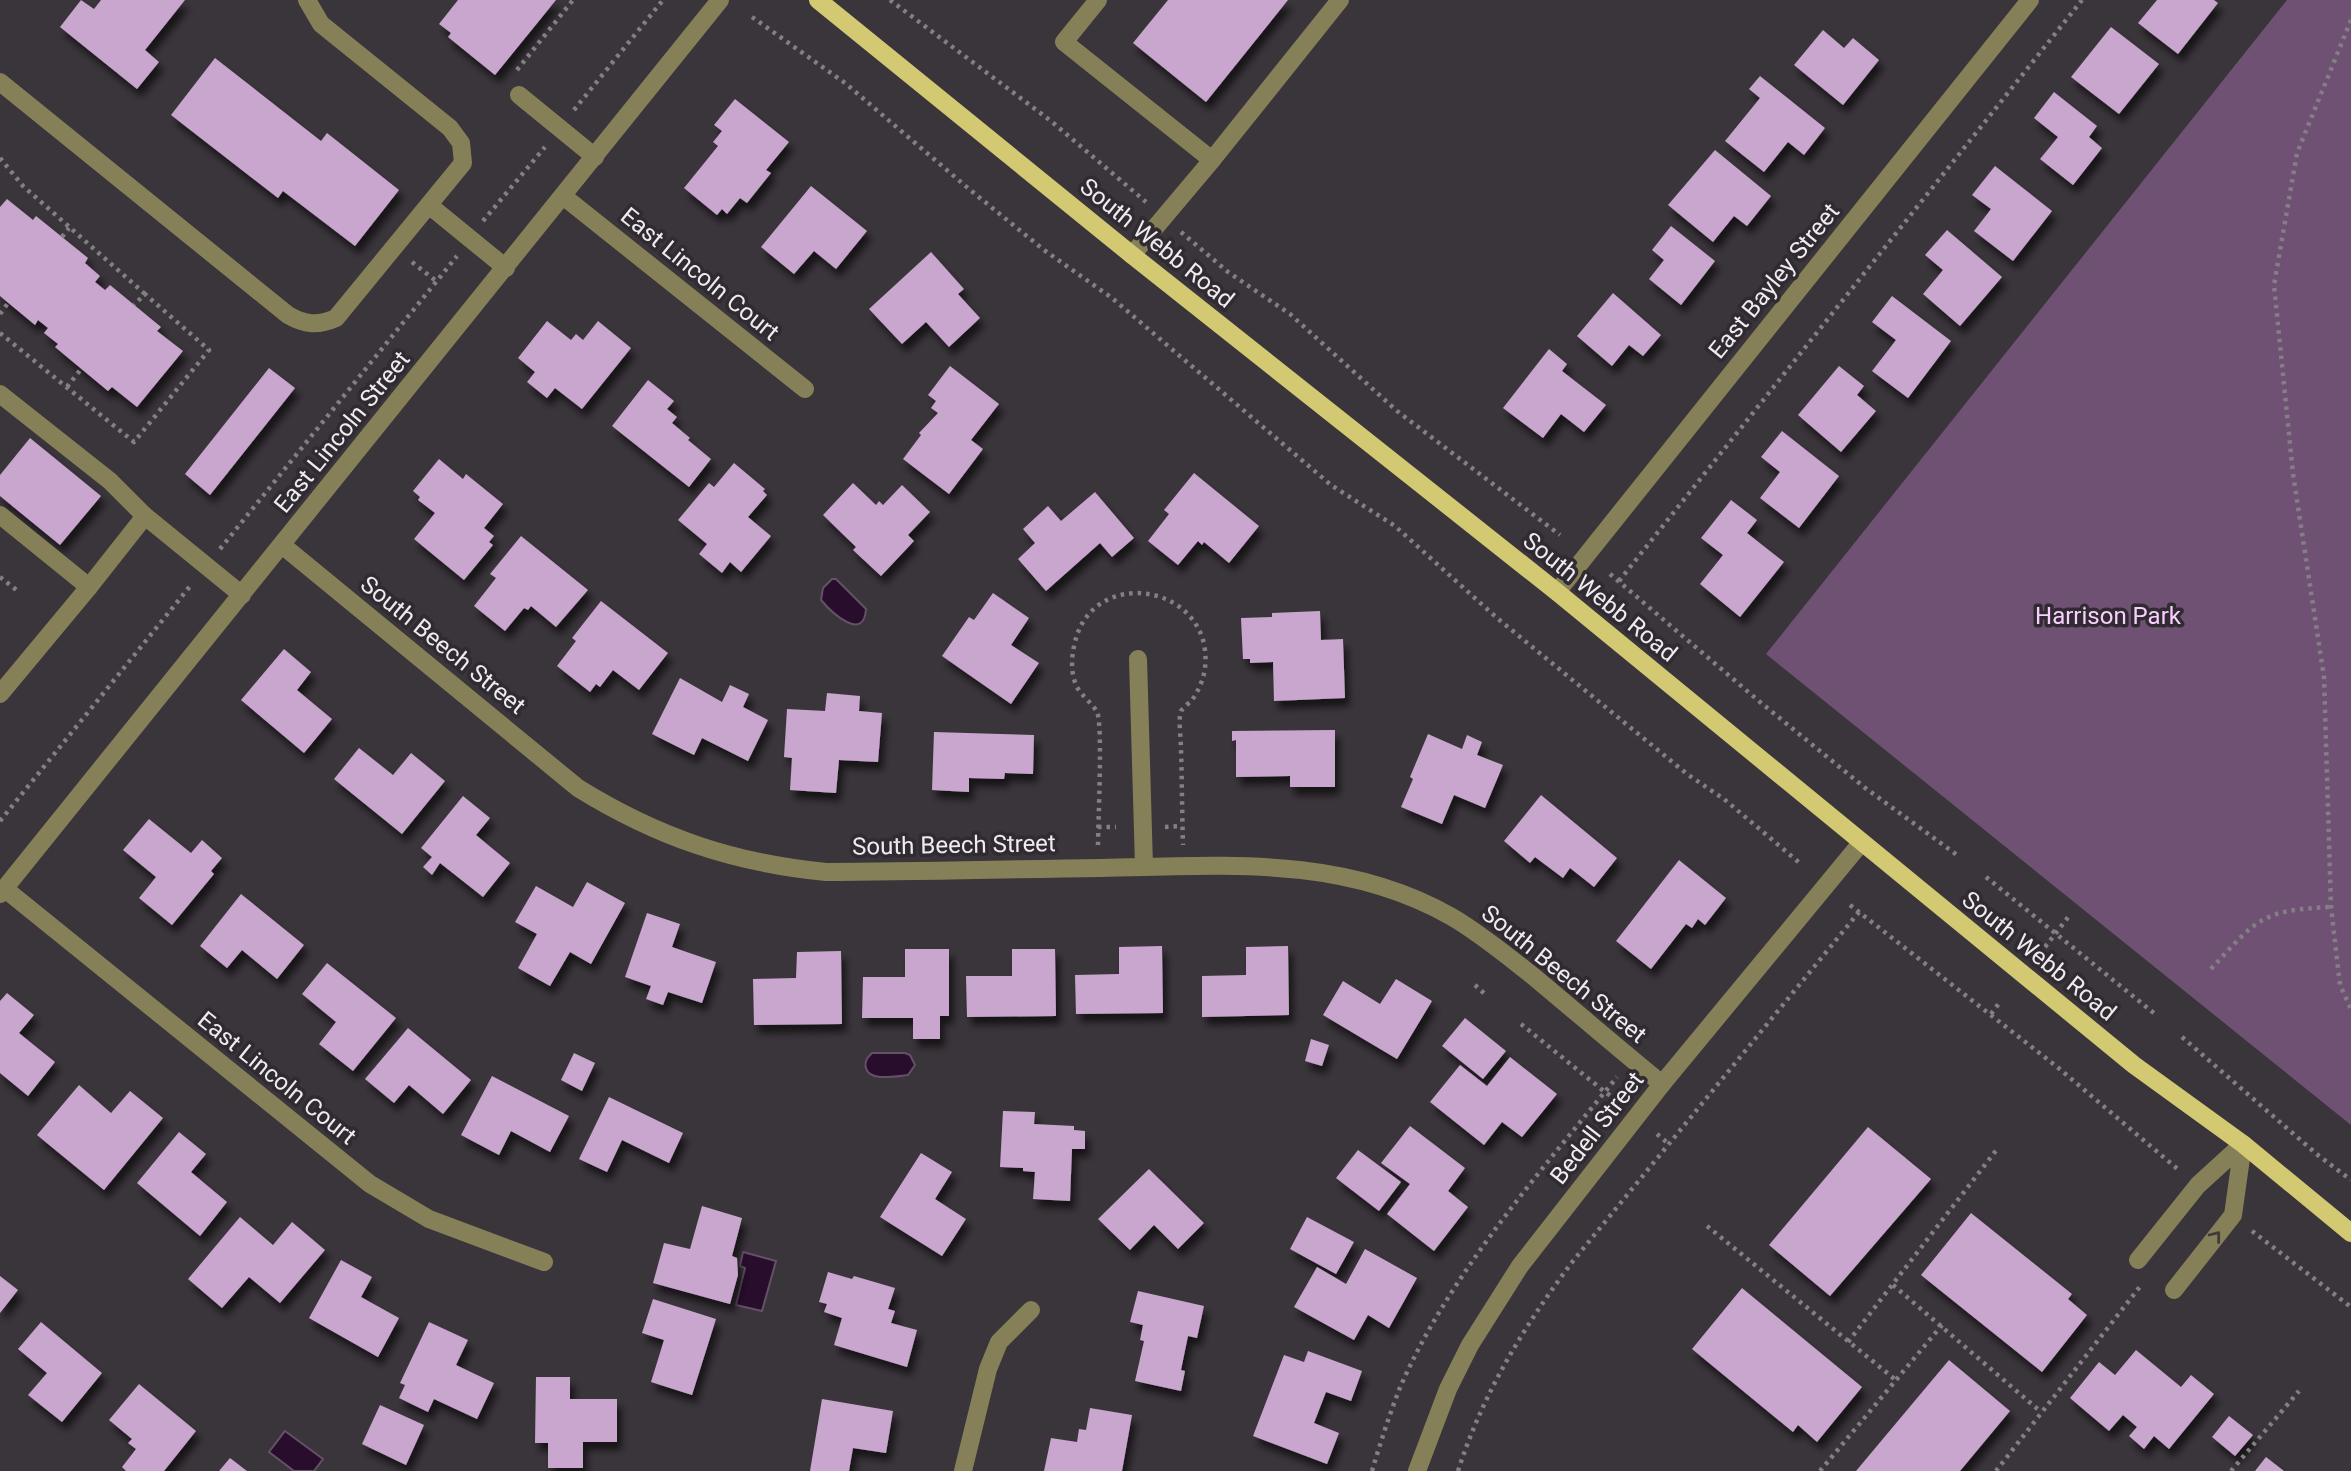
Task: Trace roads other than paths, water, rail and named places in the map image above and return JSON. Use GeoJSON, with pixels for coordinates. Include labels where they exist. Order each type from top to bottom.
{"type":"FeatureCollection","features":[{"type":"Feature","properties":{"kind":"main road","name":"South Webb Road"},"geometry":{"type":"LineString","coordinates":[[818,0],[1132,256],[1557,592],[1861,844],[2134,1065],[2243,1144],[2351,1233]]}},
{"type":"Feature","properties":{"kind":"street"},"geometry":{"type":"LineString","coordinates":[[0,82],[298,321],[324,323],[336,318],[463,163],[461,143],[450,128],[321,24],[307,0]]}},
{"type":"Feature","properties":{"kind":"street","name":"East Lincoln Street"},"geometry":{"type":"LineString","coordinates":[[2,892],[720,0]]}},
{"type":"Feature","properties":{"kind":"street"},"geometry":{"type":"LineString","coordinates":[[1098,0],[1064,42],[1212,160]]}},
{"type":"Feature","properties":{"kind":"street"},"geometry":{"type":"LineString","coordinates":[[1132,256],[1340,0]]}},
{"type":"Feature","properties":{"kind":"street","name":"East Bayley Street"},"geometry":{"type":"LineString","coordinates":[[1557,592],[2030,0]]}},
{"type":"Feature","properties":{"kind":"street"},"geometry":{"type":"LineString","coordinates":[[519,95],[595,157]]}},
{"type":"Feature","properties":{"kind":"street","name":"East Lincoln Court"},"geometry":{"type":"LineString","coordinates":[[563,197],[806,389]]}},
{"type":"Feature","properties":{"kind":"street"},"geometry":{"type":"LineString","coordinates":[[430,206],[506,268]]}},
{"type":"Feature","properties":{"kind":"street"},"geometry":{"type":"LineString","coordinates":[[0,394],[110,481],[145,516],[242,595]]}},
{"type":"Feature","properties":{"kind":"street"},"geometry":{"type":"LineString","coordinates":[[0,515],[89,587]]}},
{"type":"Feature","properties":{"kind":"street"},"geometry":{"type":"LineString","coordinates":[[0,694],[145,516]]}},
{"type":"Feature","properties":{"kind":"street","name":"South Beech Street"},"geometry":{"type":"LineString","coordinates":[[282,545],[578,788],[615,811],[694,846],[778,867],[826,872],[1143,866],[1279,867],[1352,877],[1406,895],[1451,916],[1481,935],[1662,1084]]}},
{"type":"Feature","properties":{"kind":"street"},"geometry":{"type":"LineString","coordinates":[[1138,659],[1143,866]]}},
{"type":"Feature","properties":{"kind":"street","name":"Bedell Street"},"geometry":{"type":"LineString","coordinates":[[1417,1471],[1448,1389],[1495,1303],[1662,1084],[1861,844]]}},
{"type":"Feature","properties":{"kind":"street","name":"East Lincoln Court"},"geometry":{"type":"LineString","coordinates":[[2,892],[370,1184],[429,1219],[544,1262]]}},
{"type":"Feature","properties":{"kind":"street"},"geometry":{"type":"LineString","coordinates":[[2137,1260],[2197,1185],[2243,1144]]}},
{"type":"Feature","properties":{"kind":"street"},"geometry":{"type":"LineString","coordinates":[[2174,1290],[2233,1215],[2243,1144]]}},
{"type":"Feature","properties":{"kind":"street"},"geometry":{"type":"LineString","coordinates":[[963,1471],[988,1369],[999,1342],[1031,1310]]}},
{"type":"Feature","properties":{"kind":"park label","name":"Harrison Park"},"geometry":{"type":"Point","coordinates":[2108,616]}}]}
